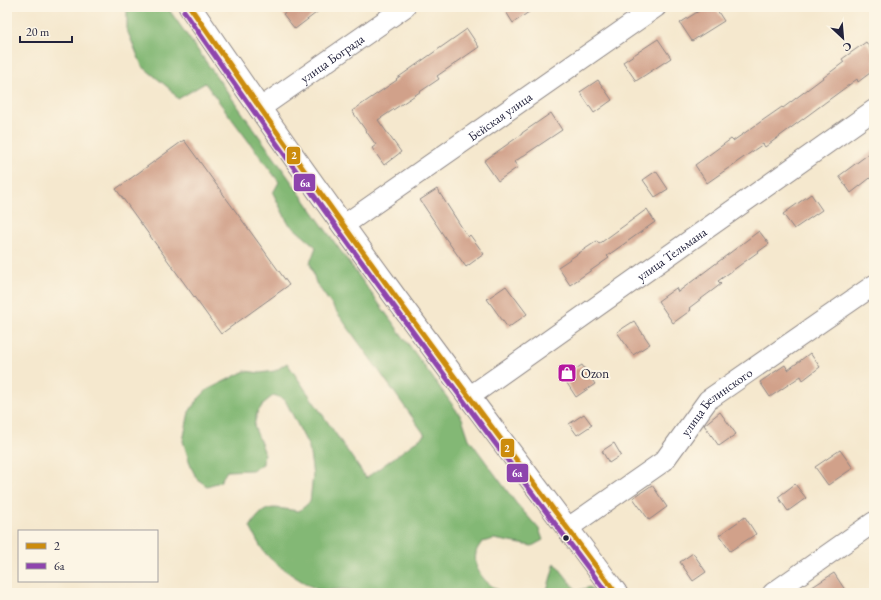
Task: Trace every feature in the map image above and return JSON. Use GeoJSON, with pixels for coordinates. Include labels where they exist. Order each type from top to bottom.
{"type":"FeatureCollection","features":[{"type":"Feature","properties":{"kind":"main road"},"geometry":{"type":"LineString","coordinates":[[190,7],[259,109],[469,397],[616,593]]}},
{"type":"Feature","properties":{"kind":"street","name":"улица Бограда"},"geometry":{"type":"LineString","coordinates":[[259,109],[405,7]]}},
{"type":"Feature","properties":{"kind":"street","name":"Бейская улица"},"geometry":{"type":"LineString","coordinates":[[344,225],[656,7]]}},
{"type":"Feature","properties":{"kind":"street","name":"улица Тельмана"},"geometry":{"type":"LineString","coordinates":[[469,397],[874,110]]}},
{"type":"Feature","properties":{"kind":"street","name":"улица Белинского"},"geometry":{"type":"LineString","coordinates":[[568,528],[664,461],[708,400],[874,285]]}},
{"type":"Feature","properties":{"kind":"street"},"geometry":{"type":"LineString","coordinates":[[773,593],[874,522]]}},
{"type":"Feature","properties":{"kind":"green space"},"geometry":{"type":"Polygon","coordinates":[[[127,7],[167,7],[462,418],[469,439],[516,503],[539,529],[543,540],[532,546],[494,539],[482,542],[477,549],[475,560],[479,572],[487,582],[503,593],[356,593],[342,589],[322,590],[305,583],[270,558],[259,544],[250,527],[265,510],[276,508],[299,511],[310,502],[313,475],[309,447],[285,400],[274,395],[264,403],[257,413],[254,426],[264,451],[263,464],[252,470],[227,471],[220,482],[207,486],[197,479],[191,467],[183,441],[189,412],[197,400],[207,390],[245,371],[260,373],[275,371],[287,363],[366,478],[425,435],[316,283],[310,263],[316,247],[288,223],[273,193],[279,182],[205,83],[178,99],[170,89],[142,66],[127,30],[127,7]]]}},
{"type":"Feature","properties":{"kind":"green space"},"geometry":{"type":"Polygon","coordinates":[[[555,563],[577,591],[590,587],[594,593],[543,593],[547,590],[555,563]]]}},
{"type":"Feature","properties":{"kind":"building"},"geometry":{"type":"Polygon","coordinates":[[[292,7],[324,7],[295,29],[283,14],[292,7]]]}},
{"type":"Feature","properties":{"kind":"building"},"geometry":{"type":"Polygon","coordinates":[[[503,7],[536,7],[513,23],[503,7]]]}},
{"type":"Feature","properties":{"kind":"building"},"geometry":{"type":"Polygon","coordinates":[[[705,7],[715,7],[724,21],[692,41],[680,23],[705,7]]]}},
{"type":"Feature","properties":{"kind":"building"},"geometry":{"type":"Polygon","coordinates":[[[467,29],[479,47],[437,76],[439,79],[378,120],[401,152],[384,165],[372,148],[376,145],[352,111],[467,29]]]}},
{"type":"Feature","properties":{"kind":"building"},"geometry":{"type":"Polygon","coordinates":[[[658,39],[671,58],[636,81],[623,62],[658,39]]]}},
{"type":"Feature","properties":{"kind":"building"},"geometry":{"type":"Polygon","coordinates":[[[866,42],[874,54],[874,70],[858,82],[857,79],[765,147],[763,144],[707,183],[695,165],[731,139],[733,141],[782,107],[783,108],[844,62],[842,59],[866,42]]]}},
{"type":"Feature","properties":{"kind":"building"},"geometry":{"type":"Polygon","coordinates":[[[598,80],[612,100],[594,113],[580,92],[598,80]]]}},
{"type":"Feature","properties":{"kind":"building"},"geometry":{"type":"Polygon","coordinates":[[[551,113],[562,130],[514,162],[518,167],[498,181],[484,161],[551,113]]]}},
{"type":"Feature","properties":{"kind":"building"},"geometry":{"type":"Polygon","coordinates":[[[184,140],[289,285],[221,334],[116,189],[184,140]]]}},
{"type":"Feature","properties":{"kind":"building"},"geometry":{"type":"Polygon","coordinates":[[[874,150],[874,175],[851,193],[839,176],[874,150]]]}},
{"type":"Feature","properties":{"kind":"building"},"geometry":{"type":"Polygon","coordinates":[[[656,171],[668,189],[655,197],[643,180],[656,171]]]}},
{"type":"Feature","properties":{"kind":"building"},"geometry":{"type":"Polygon","coordinates":[[[437,189],[468,237],[470,235],[484,254],[466,267],[420,200],[437,189]]]}},
{"type":"Feature","properties":{"kind":"building"},"geometry":{"type":"Polygon","coordinates":[[[811,194],[822,210],[794,229],[783,214],[811,194]]]}},
{"type":"Feature","properties":{"kind":"building"},"geometry":{"type":"Polygon","coordinates":[[[647,209],[655,222],[607,256],[609,258],[570,285],[558,267],[597,241],[599,244],[647,209]]]}},
{"type":"Feature","properties":{"kind":"building"},"geometry":{"type":"Polygon","coordinates":[[[759,231],[769,244],[718,281],[721,284],[689,308],[691,310],[673,323],[658,301],[676,288],[678,292],[759,231]]]}},
{"type":"Feature","properties":{"kind":"building"},"geometry":{"type":"Polygon","coordinates":[[[506,286],[527,314],[508,328],[487,299],[506,286]]]}},
{"type":"Feature","properties":{"kind":"building"},"geometry":{"type":"Polygon","coordinates":[[[634,321],[650,344],[633,355],[617,332],[634,321]]]}},
{"type":"Feature","properties":{"kind":"building"},"geometry":{"type":"Polygon","coordinates":[[[810,353],[820,367],[803,380],[801,376],[770,397],[760,382],[785,365],[788,370],[810,353]]]}},
{"type":"Feature","properties":{"kind":"building"},"geometry":{"type":"Polygon","coordinates":[[[582,365],[595,384],[576,397],[563,377],[582,365]]]}},
{"type":"Feature","properties":{"kind":"building"},"geometry":{"type":"Polygon","coordinates":[[[720,412],[736,434],[719,446],[704,425],[720,412]]]}},
{"type":"Feature","properties":{"kind":"building"},"geometry":{"type":"Polygon","coordinates":[[[584,414],[592,425],[577,435],[569,424],[584,414]]]}},
{"type":"Feature","properties":{"kind":"building"},"geometry":{"type":"Polygon","coordinates":[[[614,443],[621,455],[609,463],[602,451],[614,443]]]}},
{"type":"Feature","properties":{"kind":"building"},"geometry":{"type":"Polygon","coordinates":[[[840,450],[853,468],[828,485],[815,467],[840,450]]]}},
{"type":"Feature","properties":{"kind":"building"},"geometry":{"type":"Polygon","coordinates":[[[795,484],[806,498],[788,511],[778,497],[795,484]]]}},
{"type":"Feature","properties":{"kind":"building"},"geometry":{"type":"Polygon","coordinates":[[[652,485],[667,507],[649,520],[633,498],[652,485]]]}},
{"type":"Feature","properties":{"kind":"building"},"geometry":{"type":"Polygon","coordinates":[[[745,517],[756,534],[730,551],[719,535],[745,517]]]}},
{"type":"Feature","properties":{"kind":"building"},"geometry":{"type":"Polygon","coordinates":[[[693,553],[706,572],[693,581],[680,562],[693,553]]]}},
{"type":"Feature","properties":{"kind":"building"},"geometry":{"type":"Polygon","coordinates":[[[834,573],[847,593],[803,593],[834,573]]]}},
{"type":"Feature","properties":{"kind":"transit line","name":"2"},"geometry":{"type":"LineString","coordinates":[[190,7],[346,229],[616,593]]}},
{"type":"Feature","properties":{"kind":"transit line","name":"6а"},"geometry":{"type":"LineString","coordinates":[[184,11],[340,232],[607,593]]}},
{"type":"Feature","properties":{"kind":"place","name":"Ozon"},"geometry":{"type":"Point","coordinates":[567,373]}}]}
